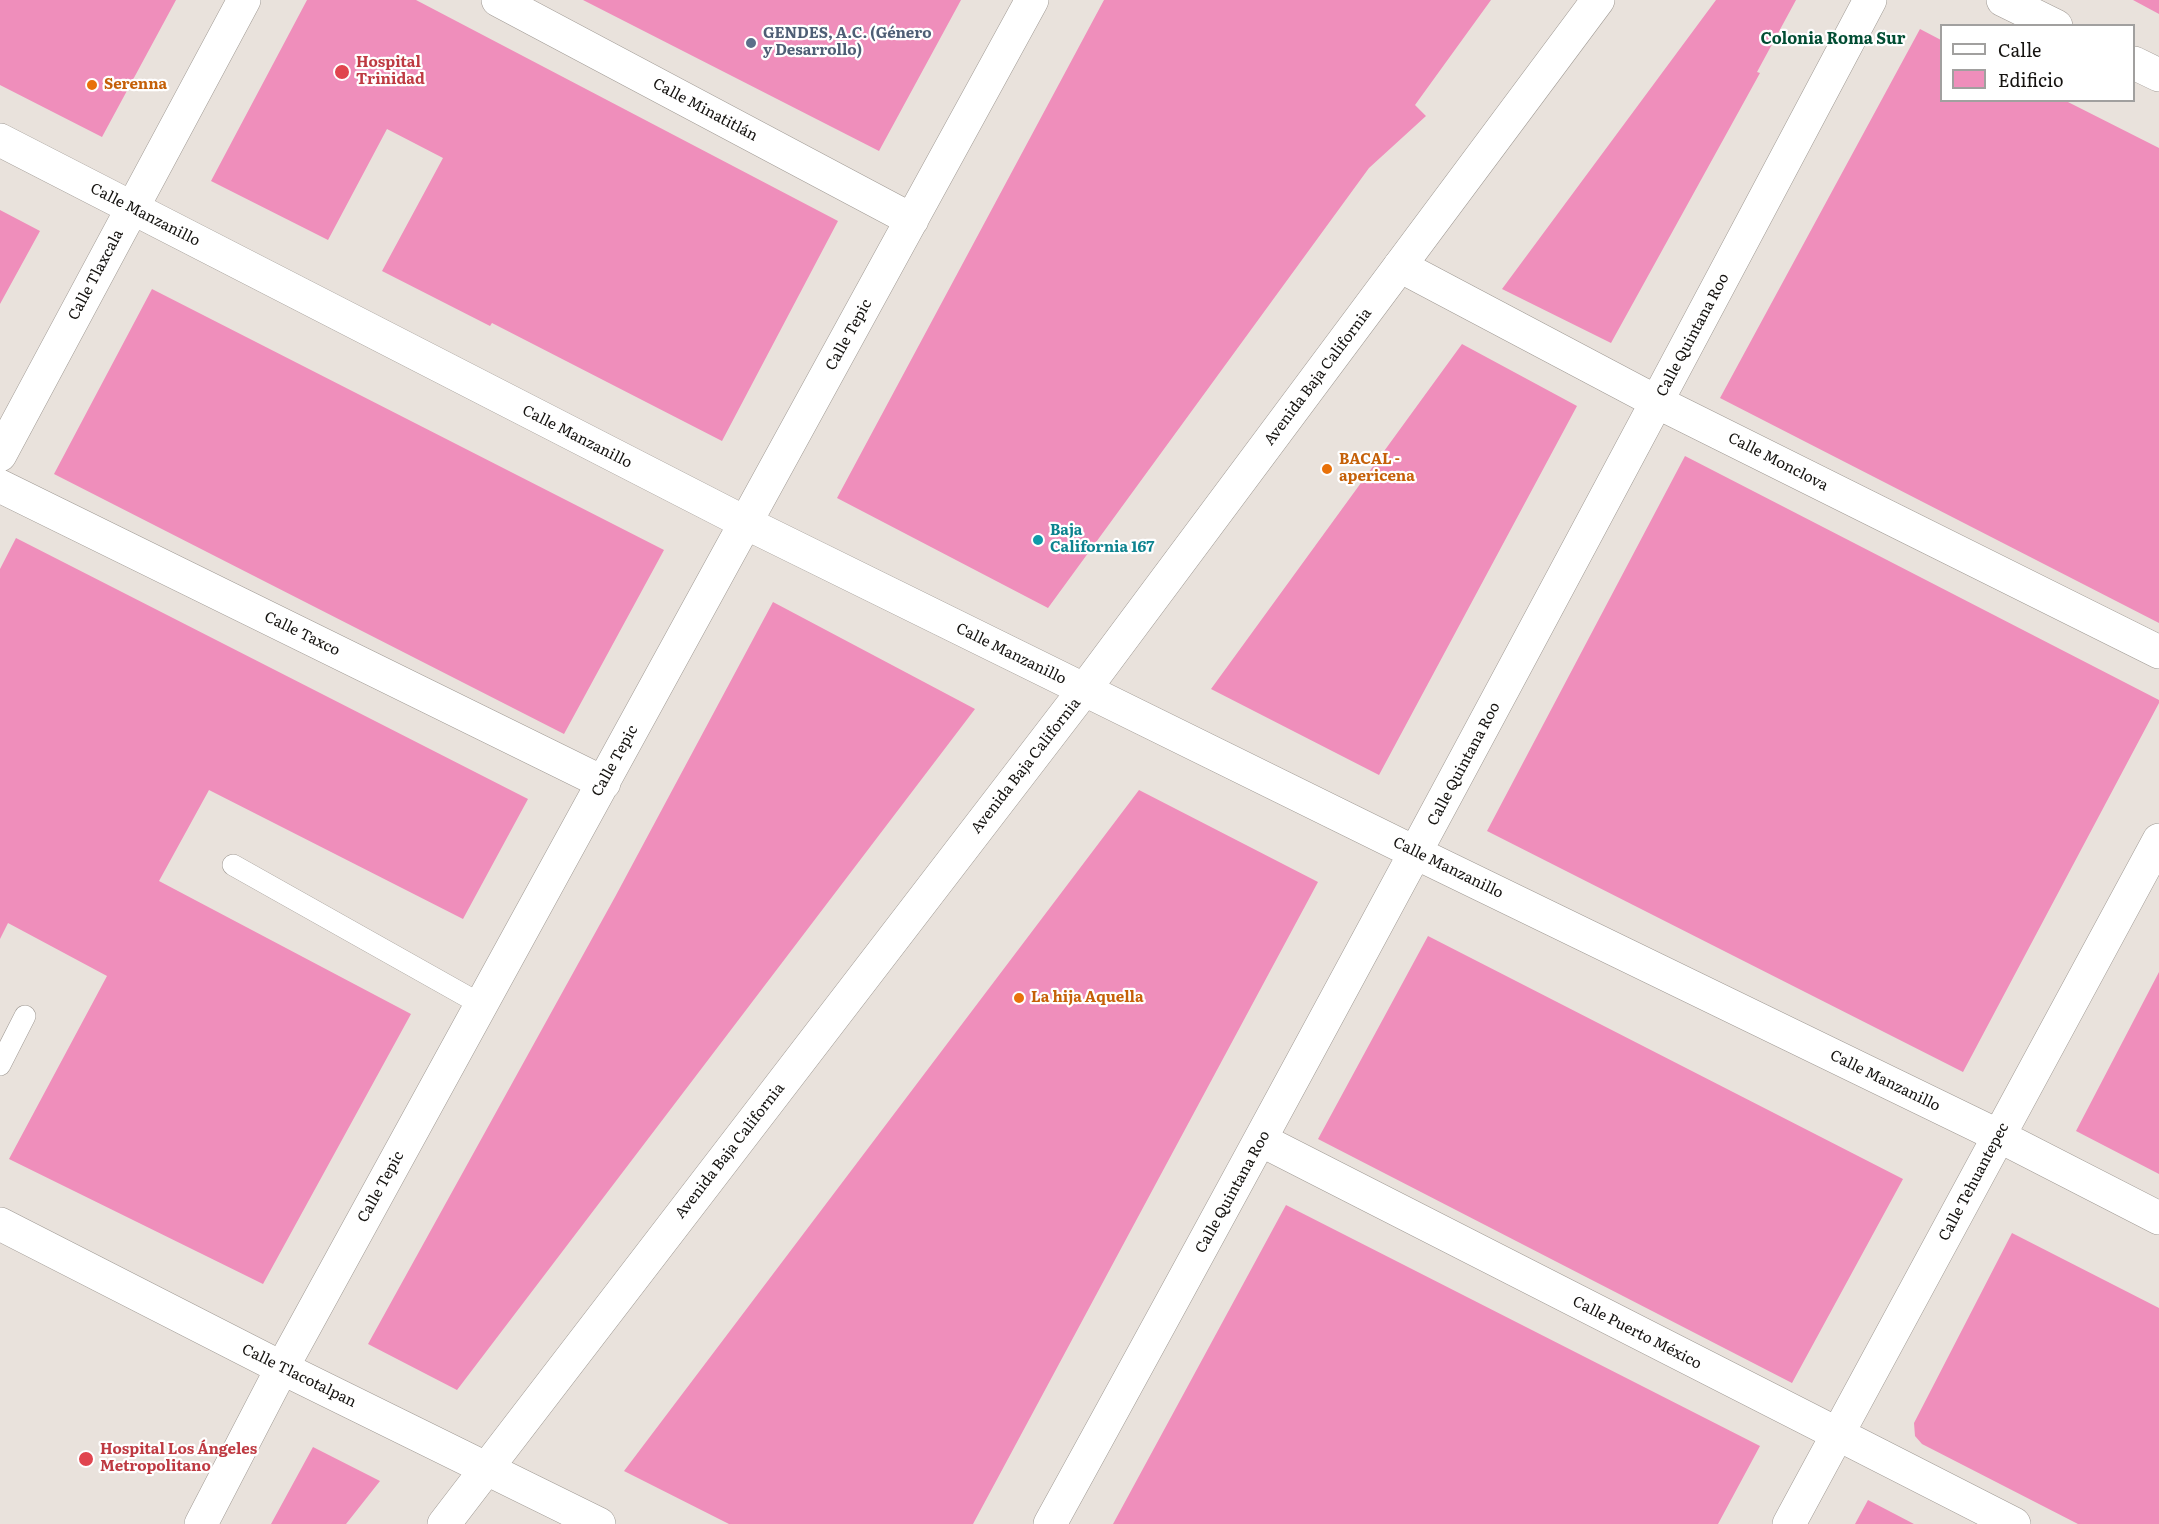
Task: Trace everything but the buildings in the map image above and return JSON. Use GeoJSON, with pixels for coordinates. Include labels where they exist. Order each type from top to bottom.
{"type":"FeatureCollection","features":[{"type":"Feature","properties":{"kind":"street","name":"Calle Tlaxcala"},"geometry":{"type":"LineString","coordinates":[[0,455],[244,0]]}},
{"type":"Feature","properties":{"kind":"street","name":"Calle Minatitlán"},"geometry":{"type":"LineString","coordinates":[[498,0],[912,220]]}},
{"type":"Feature","properties":{"kind":"street","name":"Calle Tepic"},"geometry":{"type":"LineString","coordinates":[[201,1524],[282,1368],[1032,0]]}},
{"type":"Feature","properties":{"kind":"street","name":"Avenida Baja California"},"geometry":{"type":"LineString","coordinates":[[444,1524],[1084,690],[1598,0]]}},
{"type":"Feature","properties":{"kind":"street","name":"Calle Quintana Roo"},"geometry":{"type":"LineString","coordinates":[[1050,1524],[1416,853],[1870,0]]}},
{"type":"Feature","properties":{"kind":"street"},"geometry":{"type":"LineString","coordinates":[[2003,0],[2052,24]]}},
{"type":"Feature","properties":{"kind":"street"},"geometry":{"type":"LineString","coordinates":[[2135,64],[2159,75]]}},
{"type":"Feature","properties":{"kind":"street","name":"Calle Manzanillo"},"geometry":{"type":"LineString","coordinates":[[0,140],[746,523],[1416,853],[1999,1136],[2159,1218]]}},
{"type":"Feature","properties":{"kind":"street","name":"Calle Monclova"},"geometry":{"type":"LineString","coordinates":[[1400,266],[1657,402],[2159,652]]}},
{"type":"Feature","properties":{"kind":"street","name":"Calle Taxco"},"geometry":{"type":"LineString","coordinates":[[0,486],[603,783]]}},
{"type":"Feature","properties":{"kind":"street","name":"Calle Tehuantepec"},"geometry":{"type":"LineString","coordinates":[[1789,1524],[2159,840]]}},
{"type":"Feature","properties":{"kind":"street","name":"Calle Puerto México"},"geometry":{"type":"LineString","coordinates":[[1261,1140],[1837,1436],[2014,1524]]}},
{"type":"Feature","properties":{"kind":"street","name":"Calle Tlacotalpan"},"geometry":{"type":"LineString","coordinates":[[0,1224],[282,1368],[599,1524]]}},
{"type":"Feature","properties":{"kind":"lane"},"geometry":{"type":"LineString","coordinates":[[233,865],[482,1005]]}},
{"type":"Feature","properties":{"kind":"lane"},"geometry":{"type":"LineString","coordinates":[[0,1065],[25,1016]]}},
{"type":"Feature","properties":{"kind":"place","name":"GENDES, A.C. (Género y Desarrollo)"},"geometry":{"type":"Point","coordinates":[751,43]}},
{"type":"Feature","properties":{"kind":"place","name":"Hospital Trinidad"},"geometry":{"type":"Point","coordinates":[342,72]}},
{"type":"Feature","properties":{"kind":"place","name":"Serenna"},"geometry":{"type":"Point","coordinates":[92,85]}},
{"type":"Feature","properties":{"kind":"place","name":"BACAL - apericena"},"geometry":{"type":"Point","coordinates":[1327,469]}},
{"type":"Feature","properties":{"kind":"place","name":"Baja California 167"},"geometry":{"type":"Point","coordinates":[1038,540]}},
{"type":"Feature","properties":{"kind":"place","name":"La hija Aquella"},"geometry":{"type":"Point","coordinates":[1019,998]}},
{"type":"Feature","properties":{"kind":"place","name":"Hospital Los Ángeles Metropolitano"},"geometry":{"type":"Point","coordinates":[86,1459]}},
{"type":"Feature","properties":{"kind":"district","name":"Colonia Roma Sur"},"geometry":{"type":"Point","coordinates":[1833,39]}}]}
